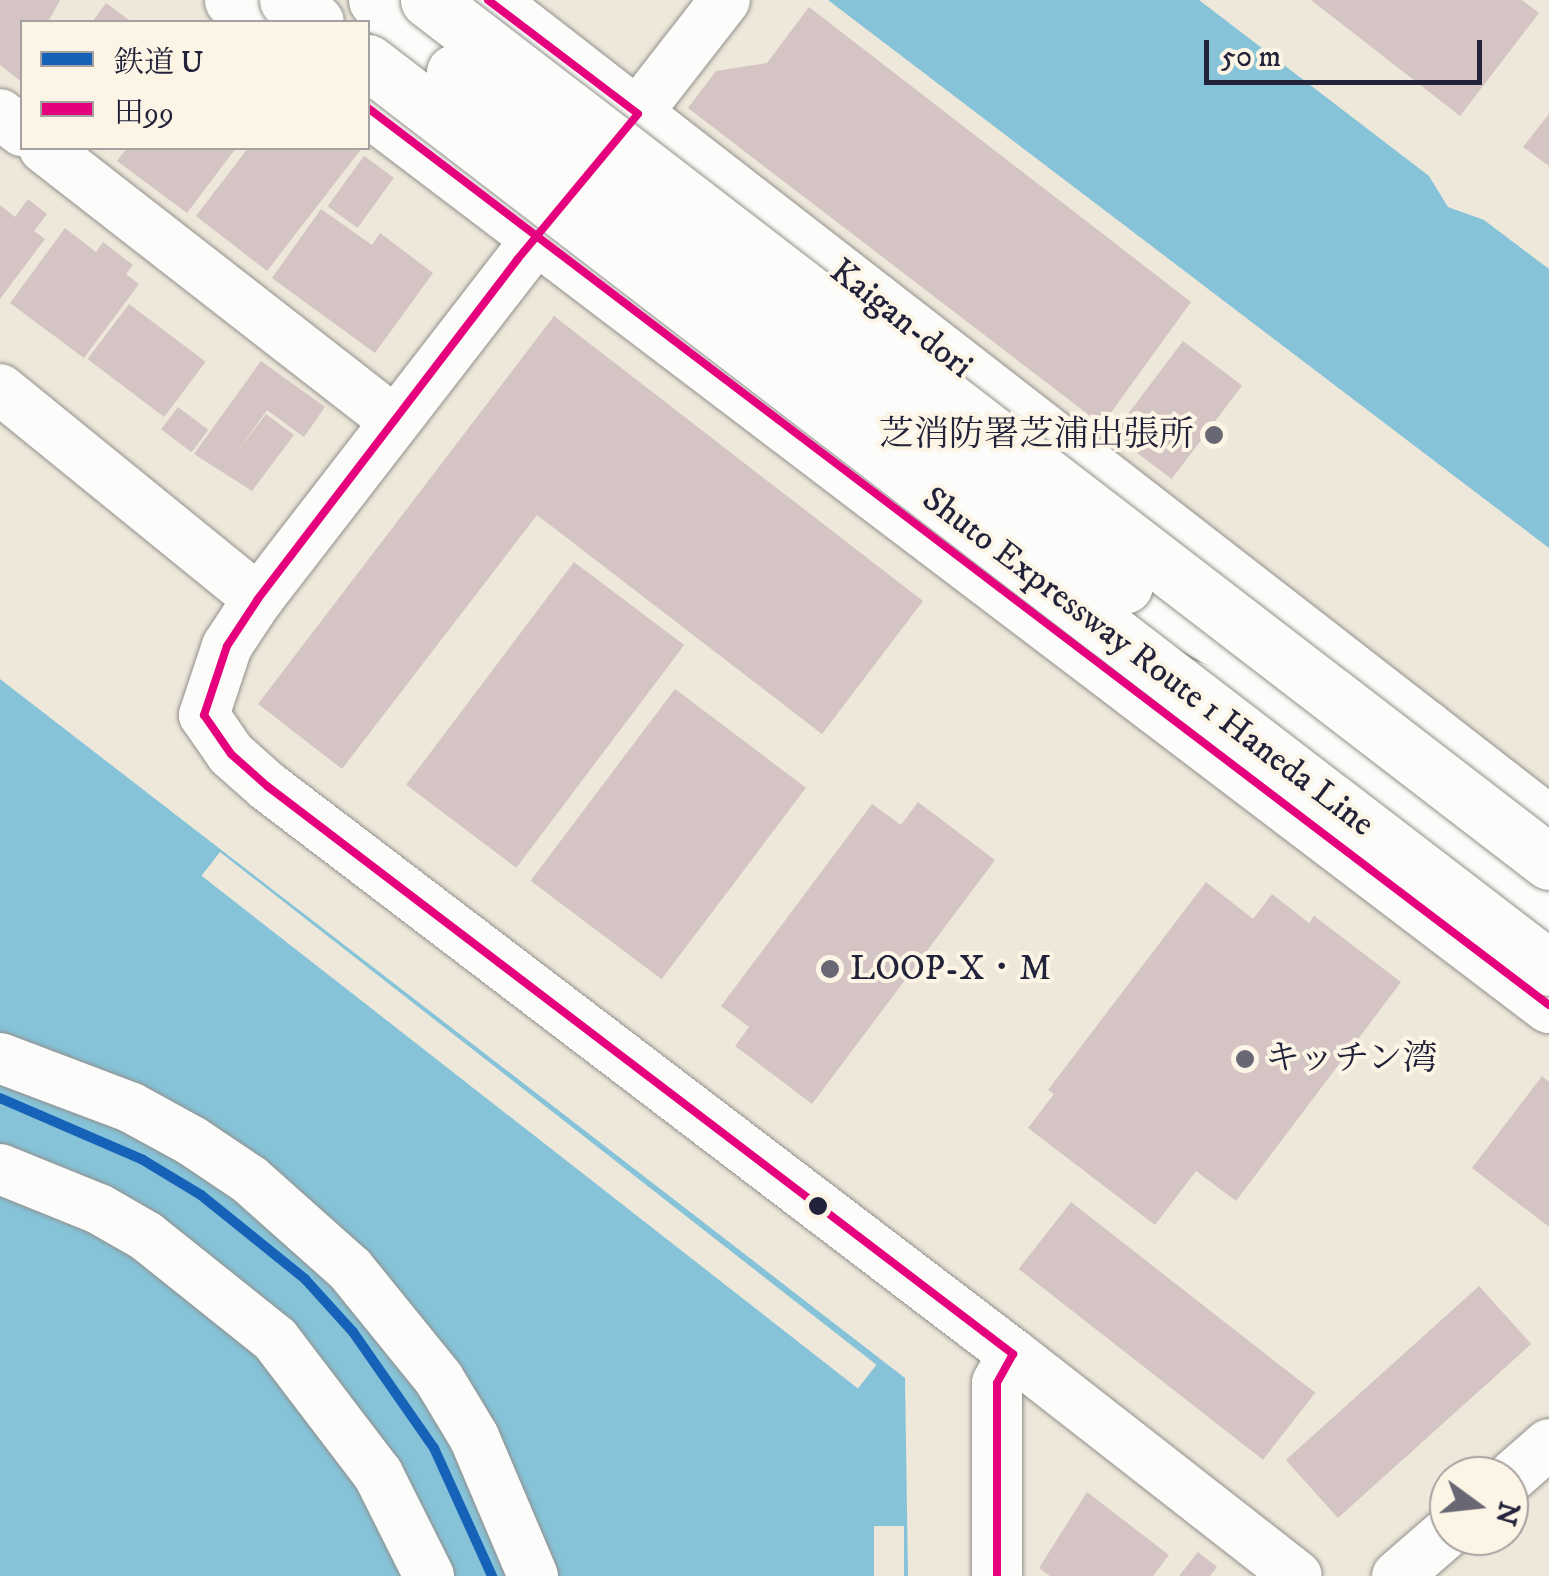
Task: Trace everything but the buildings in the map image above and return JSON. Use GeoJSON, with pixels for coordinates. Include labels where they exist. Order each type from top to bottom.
{"type":"FeatureCollection","features":[{"type":"Feature","properties":{"kind":"main road"},"geometry":{"type":"LineString","coordinates":[[232,0],[257,20]]}},
{"type":"Feature","properties":{"kind":"main road"},"geometry":{"type":"LineString","coordinates":[[287,0],[312,20]]}},
{"type":"Feature","properties":{"kind":"main road"},"geometry":{"type":"LineString","coordinates":[[296,0],[313,20]]}},
{"type":"Feature","properties":{"kind":"main road"},"geometry":{"type":"LineString","coordinates":[[376,0],[454,72],[1125,586],[1215,638],[1424,727]]}},
{"type":"Feature","properties":{"kind":"main road"},"geometry":{"type":"LineString","coordinates":[[428,0],[1549,862]]}},
{"type":"Feature","properties":{"kind":"main road","name":"Kaigan-dori"},"geometry":{"type":"LineString","coordinates":[[488,0],[1549,824]]}},
{"type":"Feature","properties":{"kind":"main road","name":"Shuto Expressway Route 1 Haneda Line"},"geometry":{"type":"LineString","coordinates":[[370,64],[1549,968]]}},
{"type":"Feature","properties":{"kind":"main road"},"geometry":{"type":"LineString","coordinates":[[372,108],[535,238],[1549,1005]]}},
{"type":"Feature","properties":{"kind":"main road"},"geometry":{"type":"LineString","coordinates":[[1080,648],[1244,707],[1324,744],[1383,782],[1549,911]]}},
{"type":"Feature","properties":{"kind":"street"},"geometry":{"type":"LineString","coordinates":[[725,0],[638,114],[535,238],[258,598],[227,646],[204,715],[231,754],[1297,1576]]}},
{"type":"Feature","properties":{"kind":"street"},"geometry":{"type":"LineString","coordinates":[[0,114],[20,129]]}},
{"type":"Feature","properties":{"kind":"street"},"geometry":{"type":"LineString","coordinates":[[47,150],[394,420]]}},
{"type":"Feature","properties":{"kind":"street"},"geometry":{"type":"LineString","coordinates":[[0,390],[258,598]]}},
{"type":"Feature","properties":{"kind":"street"},"geometry":{"type":"LineString","coordinates":[[0,1058],[130,1107],[192,1141],[250,1180],[350,1269],[439,1379],[474,1437],[533,1576]]}},
{"type":"Feature","properties":{"kind":"street"},"geometry":{"type":"LineString","coordinates":[[0,1168],[99,1209],[146,1236],[276,1338],[378,1474],[429,1576]]}},
{"type":"Feature","properties":{"kind":"street"},"geometry":{"type":"LineString","coordinates":[[997,1576],[997,1383],[1013,1354]]}},
{"type":"Feature","properties":{"kind":"street"},"geometry":{"type":"LineString","coordinates":[[1529,1462],[1549,1444]]}},
{"type":"Feature","properties":{"kind":"street"},"geometry":{"type":"LineString","coordinates":[[1397,1576],[1429,1548]]}},
{"type":"Feature","properties":{"kind":"water"},"geometry":{"type":"Polygon","coordinates":[[[828,0],[1199,0],[1429,176],[1448,207],[1484,220],[1549,269],[1549,548],[828,0]]]}},
{"type":"Feature","properties":{"kind":"water"},"geometry":{"type":"Polygon","coordinates":[[[0,679],[905,1378],[908,1576],[0,1576],[0,679]]]}},
{"type":"Feature","properties":{"kind":"pier"},"geometry":{"type":"Polygon","coordinates":[[[220,852],[876,1365],[858,1388],[202,876],[220,852]]]}},
{"type":"Feature","properties":{"kind":"pier"},"geometry":{"type":"Polygon","coordinates":[[[874,1526],[904,1526],[904,1576],[874,1576],[874,1526]]]}},
{"type":"Feature","properties":{"kind":"rail line","name":"U"},"geometry":{"type":"LineString","coordinates":[[0,1098],[143,1160],[201,1195],[305,1279],[353,1332],[434,1448],[492,1576]]}},
{"type":"Feature","properties":{"kind":"transit line","name":"田99"},"geometry":{"type":"LineString","coordinates":[[488,0],[638,114],[517,260],[258,599],[227,646],[204,715],[231,754],[267,786],[1013,1354],[997,1383],[997,1576]]}},
{"type":"Feature","properties":{"kind":"transit line","name":"田99"},"geometry":{"type":"LineString","coordinates":[[370,110],[1549,1005]]}},
{"type":"Feature","properties":{"kind":"place","name":"芝消防署芝浦出張所"},"geometry":{"type":"Point","coordinates":[1214,435]}},
{"type":"Feature","properties":{"kind":"place","name":"LOOP-X・M"},"geometry":{"type":"Point","coordinates":[830,969]}},
{"type":"Feature","properties":{"kind":"place","name":"キッチン湾"},"geometry":{"type":"Point","coordinates":[1245,1059]}}]}
